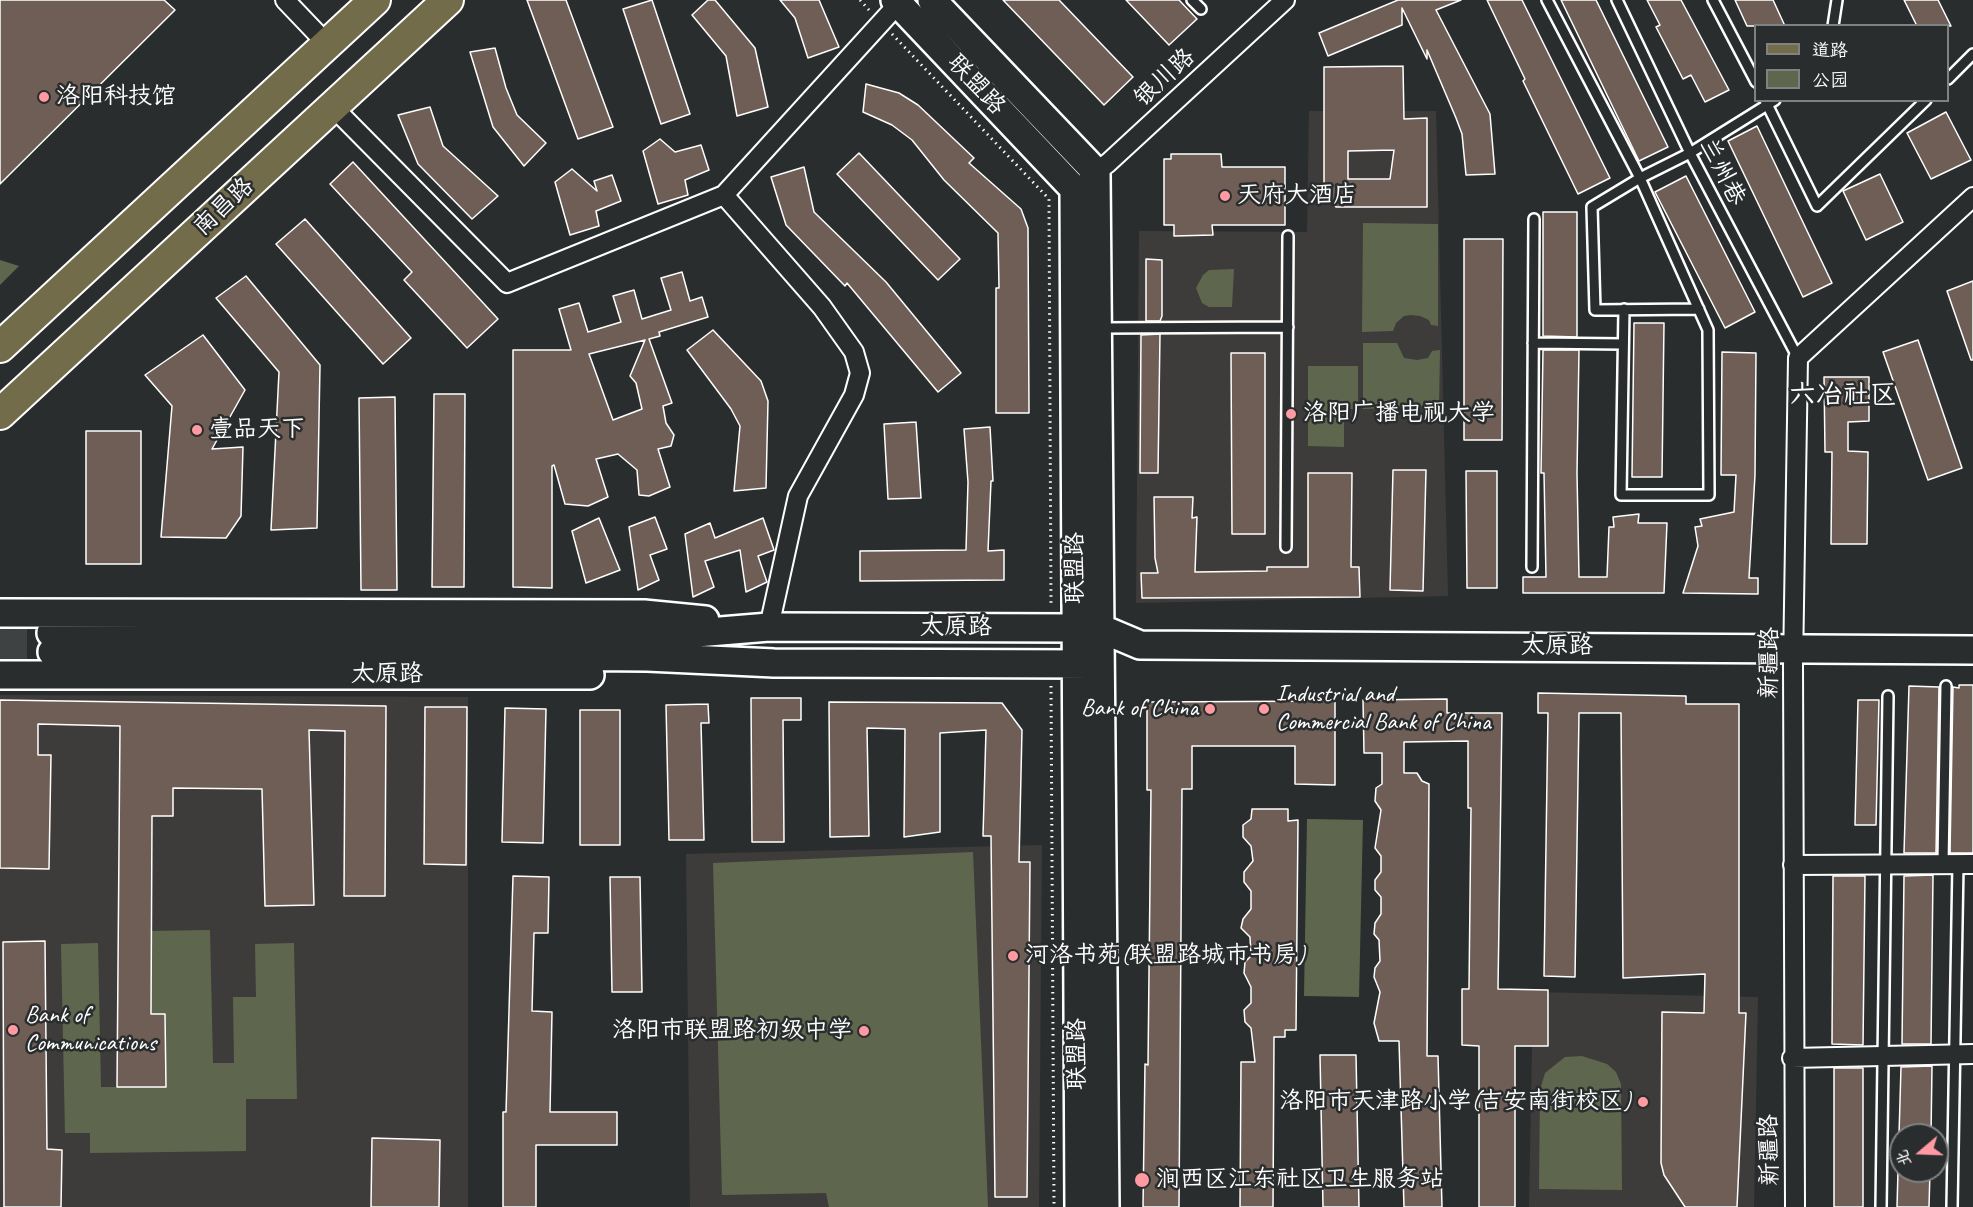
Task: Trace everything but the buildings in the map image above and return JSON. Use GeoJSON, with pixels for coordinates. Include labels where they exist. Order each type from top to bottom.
{"type":"FeatureCollection","features":[{"type":"Feature","properties":{"kind":"main road","name":"南昌路"},"geometry":{"type":"LineString","coordinates":[[0,347],[375,0]]}},
{"type":"Feature","properties":{"kind":"main road","name":"南昌路"},"geometry":{"type":"LineString","coordinates":[[0,414],[448,0]]}},
{"type":"Feature","properties":{"kind":"main road","name":"联盟路"},"geometry":{"type":"LineString","coordinates":[[932,0],[1096,172],[1099,329],[1076,628]]}},
{"type":"Feature","properties":{"kind":"main road","name":"联盟路"},"geometry":{"type":"LineString","coordinates":[[891,8],[1074,189],[1079,1207]]}},
{"type":"Feature","properties":{"kind":"main road","name":"太原路"},"geometry":{"type":"LineString","coordinates":[[0,613],[644,614],[769,627]]}},
{"type":"Feature","properties":{"kind":"main road","name":"太原路"},"geometry":{"type":"LineString","coordinates":[[1140,645],[1076,664],[774,663],[647,657],[51,643],[636,638],[769,627],[1076,628],[1140,645],[1973,650]]}},
{"type":"Feature","properties":{"kind":"main road","name":"太原路"},"geometry":{"type":"LineString","coordinates":[[0,675],[8,673],[639,676],[774,663]]}},
{"type":"Feature","properties":{"kind":"main road","name":"联盟路"},"geometry":{"type":"LineString","coordinates":[[1076,664],[1105,1207]]}},
{"type":"Feature","properties":{"kind":"street"},"geometry":{"type":"LineString","coordinates":[[285,0],[327,44]]}},
{"type":"Feature","properties":{"kind":"street","name":"银川路"},"geometry":{"type":"LineString","coordinates":[[1074,189],[1096,172],[1285,0]]}},
{"type":"Feature","properties":{"kind":"street"},"geometry":{"type":"LineString","coordinates":[[333,107],[507,283],[724,195],[891,8]]}},
{"type":"Feature","properties":{"kind":"street"},"geometry":{"type":"LineString","coordinates":[[724,195],[822,307],[854,352],[860,373],[854,395],[798,496],[769,627]]}},
{"type":"Feature","properties":{"kind":"street"},"geometry":{"type":"LineString","coordinates":[[1798,358],[1973,197]]}},
{"type":"Feature","properties":{"kind":"street","name":"新疆路"},"geometry":{"type":"LineString","coordinates":[[1795,1207],[1792,1058],[1798,358]]}},
{"type":"Feature","properties":{"kind":"street"},"geometry":{"type":"LineString","coordinates":[[1793,866],[1958,864]]}},
{"type":"Feature","properties":{"kind":"street"},"geometry":{"type":"LineString","coordinates":[[1792,1058],[1964,1054]]}},
{"type":"Feature","properties":{"kind":"lane"},"geometry":{"type":"LineString","coordinates":[[1192,0],[1201,9]]}},
{"type":"Feature","properties":{"kind":"lane"},"geometry":{"type":"LineString","coordinates":[[1547,0],[1640,178],[1708,330],[1709,495],[1621,495],[1624,309]]}},
{"type":"Feature","properties":{"kind":"lane","name":"兰州巷"},"geometry":{"type":"LineString","coordinates":[[1617,0],[1690,153],[1798,358]]}},
{"type":"Feature","properties":{"kind":"lane"},"geometry":{"type":"LineString","coordinates":[[1713,0],[1754,80]]}},
{"type":"Feature","properties":{"kind":"lane"},"geometry":{"type":"LineString","coordinates":[[1833,24],[1837,0]]}},
{"type":"Feature","properties":{"kind":"lane"},"geometry":{"type":"LineString","coordinates":[[1949,77],[1973,54]]}},
{"type":"Feature","properties":{"kind":"lane"},"geometry":{"type":"LineString","coordinates":[[1699,309],[1595,310],[1592,207],[1640,178],[1690,153],[1769,102],[1817,206],[1924,102]]}},
{"type":"Feature","properties":{"kind":"lane"},"geometry":{"type":"LineString","coordinates":[[1532,567],[1534,219]]}},
{"type":"Feature","properties":{"kind":"lane"},"geometry":{"type":"LineString","coordinates":[[1287,547],[1288,236]]}},
{"type":"Feature","properties":{"kind":"lane"},"geometry":{"type":"LineString","coordinates":[[1099,329],[1288,327]]}},
{"type":"Feature","properties":{"kind":"lane"},"geometry":{"type":"LineString","coordinates":[[1533,342],[1623,344]]}},
{"type":"Feature","properties":{"kind":"lane"},"geometry":{"type":"LineString","coordinates":[[1946,686],[1958,864],[1964,1054],[1952,1207]]}},
{"type":"Feature","properties":{"kind":"lane"},"geometry":{"type":"LineString","coordinates":[[1881,1207],[1888,696]]}},
{"type":"Feature","properties":{"kind":"path"},"geometry":{"type":"LineString","coordinates":[[860,0],[891,8],[1049,199],[1076,628]]}},
{"type":"Feature","properties":{"kind":"path"},"geometry":{"type":"LineString","coordinates":[[1054,1207],[1076,664]]}},
{"type":"Feature","properties":{"kind":"shaded area","name":"洛阳广播电视大学"},"geometry":{"type":"Polygon","coordinates":[[[1309,111],[1436,111],[1448,596],[1136,603],[1139,231],[1307,232],[1309,111]]]}},
{"type":"Feature","properties":{"kind":"shaded area"},"geometry":{"type":"Polygon","coordinates":[[[0,695],[468,697],[468,1207],[0,1207],[0,695]]]}},
{"type":"Feature","properties":{"kind":"shaded area","name":"洛阳市联盟路初级中学"},"geometry":{"type":"Polygon","coordinates":[[[1042,845],[1039,1207],[690,1207],[686,854],[1042,845]]]}},
{"type":"Feature","properties":{"kind":"shaded area","name":"洛阳市天津路小学(吉安南街校区)"},"geometry":{"type":"Polygon","coordinates":[[[1533,992],[1758,997],[1754,1207],[1529,1207],[1533,992]]]}},
{"type":"Feature","properties":{"kind":"green space"},"geometry":{"type":"Polygon","coordinates":[[[1363,223],[1438,224],[1438,326],[1431,325],[1429,320],[1420,316],[1411,315],[1404,316],[1396,323],[1393,331],[1362,332],[1363,223]]]}},
{"type":"Feature","properties":{"kind":"green space"},"geometry":{"type":"Polygon","coordinates":[[[0,260],[19,266],[0,285],[0,260]]]}},
{"type":"Feature","properties":{"kind":"green space"},"geometry":{"type":"Polygon","coordinates":[[[1234,269],[1232,307],[1209,307],[1202,303],[1196,288],[1203,275],[1209,270],[1234,269]]]}},
{"type":"Feature","properties":{"kind":"green space"},"geometry":{"type":"Polygon","coordinates":[[[1363,343],[1397,343],[1404,358],[1417,360],[1428,358],[1432,351],[1440,350],[1439,406],[1363,409],[1363,343]]]}},
{"type":"Feature","properties":{"kind":"green space"},"geometry":{"type":"Polygon","coordinates":[[[1308,366],[1358,366],[1358,409],[1344,409],[1344,447],[1308,446],[1308,366]]]}},
{"type":"Feature","properties":{"kind":"green space"},"geometry":{"type":"Polygon","coordinates":[[[1307,819],[1363,820],[1359,997],[1304,996],[1307,819]]]}},
{"type":"Feature","properties":{"kind":"green space","name":"洛阳市联盟路初级中学"},"geometry":{"type":"Polygon","coordinates":[[[973,852],[988,1207],[829,1207],[826,1193],[722,1195],[713,863],[973,852]]]}},
{"type":"Feature","properties":{"kind":"green space"},"geometry":{"type":"Polygon","coordinates":[[[210,930],[213,1063],[234,1063],[233,997],[256,997],[255,944],[294,943],[297,1099],[246,1099],[246,1151],[90,1153],[90,1133],[65,1133],[61,944],[98,943],[101,1087],[165,1087],[151,1014],[149,931],[210,930]]]}},
{"type":"Feature","properties":{"kind":"green space"},"geometry":{"type":"Polygon","coordinates":[[[1582,1056],[1607,1064],[1616,1072],[1621,1084],[1622,1190],[1539,1189],[1540,1090],[1545,1073],[1565,1057],[1582,1056]]]}},
{"type":"Feature","properties":{"kind":"tunnel"},"geometry":{"type":"LineString","coordinates":[[0,633],[51,633]]}},
{"type":"Feature","properties":{"kind":"tunnel"},"geometry":{"type":"LineString","coordinates":[[0,653],[52,652]]}},
{"type":"Feature","properties":{"kind":"place","name":"洛阳科技馆"},"geometry":{"type":"Point","coordinates":[44,97]}},
{"type":"Feature","properties":{"kind":"place","name":"天府大酒店"},"geometry":{"type":"Point","coordinates":[1225,196]}},
{"type":"Feature","properties":{"kind":"place","name":"洛阳广播电视大学"},"geometry":{"type":"Point","coordinates":[1291,414]}},
{"type":"Feature","properties":{"kind":"place","name":"壹品天下"},"geometry":{"type":"Point","coordinates":[197,430]}},
{"type":"Feature","properties":{"kind":"place","name":"Bank of China"},"geometry":{"type":"Point","coordinates":[1210,709]}},
{"type":"Feature","properties":{"kind":"place","name":"Industrial and Commercial Bank of China"},"geometry":{"type":"Point","coordinates":[1264,709]}},
{"type":"Feature","properties":{"kind":"place","name":"河洛书苑(联盟路城市书房)"},"geometry":{"type":"Point","coordinates":[1013,956]}},
{"type":"Feature","properties":{"kind":"place","name":"Bank of Communications"},"geometry":{"type":"Point","coordinates":[13,1030]}},
{"type":"Feature","properties":{"kind":"place","name":"洛阳市联盟路初级中学"},"geometry":{"type":"Point","coordinates":[864,1031]}},
{"type":"Feature","properties":{"kind":"place","name":"洛阳市天津路小学(吉安南街校区)"},"geometry":{"type":"Point","coordinates":[1643,1102]}},
{"type":"Feature","properties":{"kind":"place","name":"涧西区江东社区卫生服务站"},"geometry":{"type":"Point","coordinates":[1142,1180]}},
{"type":"Feature","properties":{"kind":"district","name":"六冶社区"},"geometry":{"type":"Point","coordinates":[1843,396]}}]}
